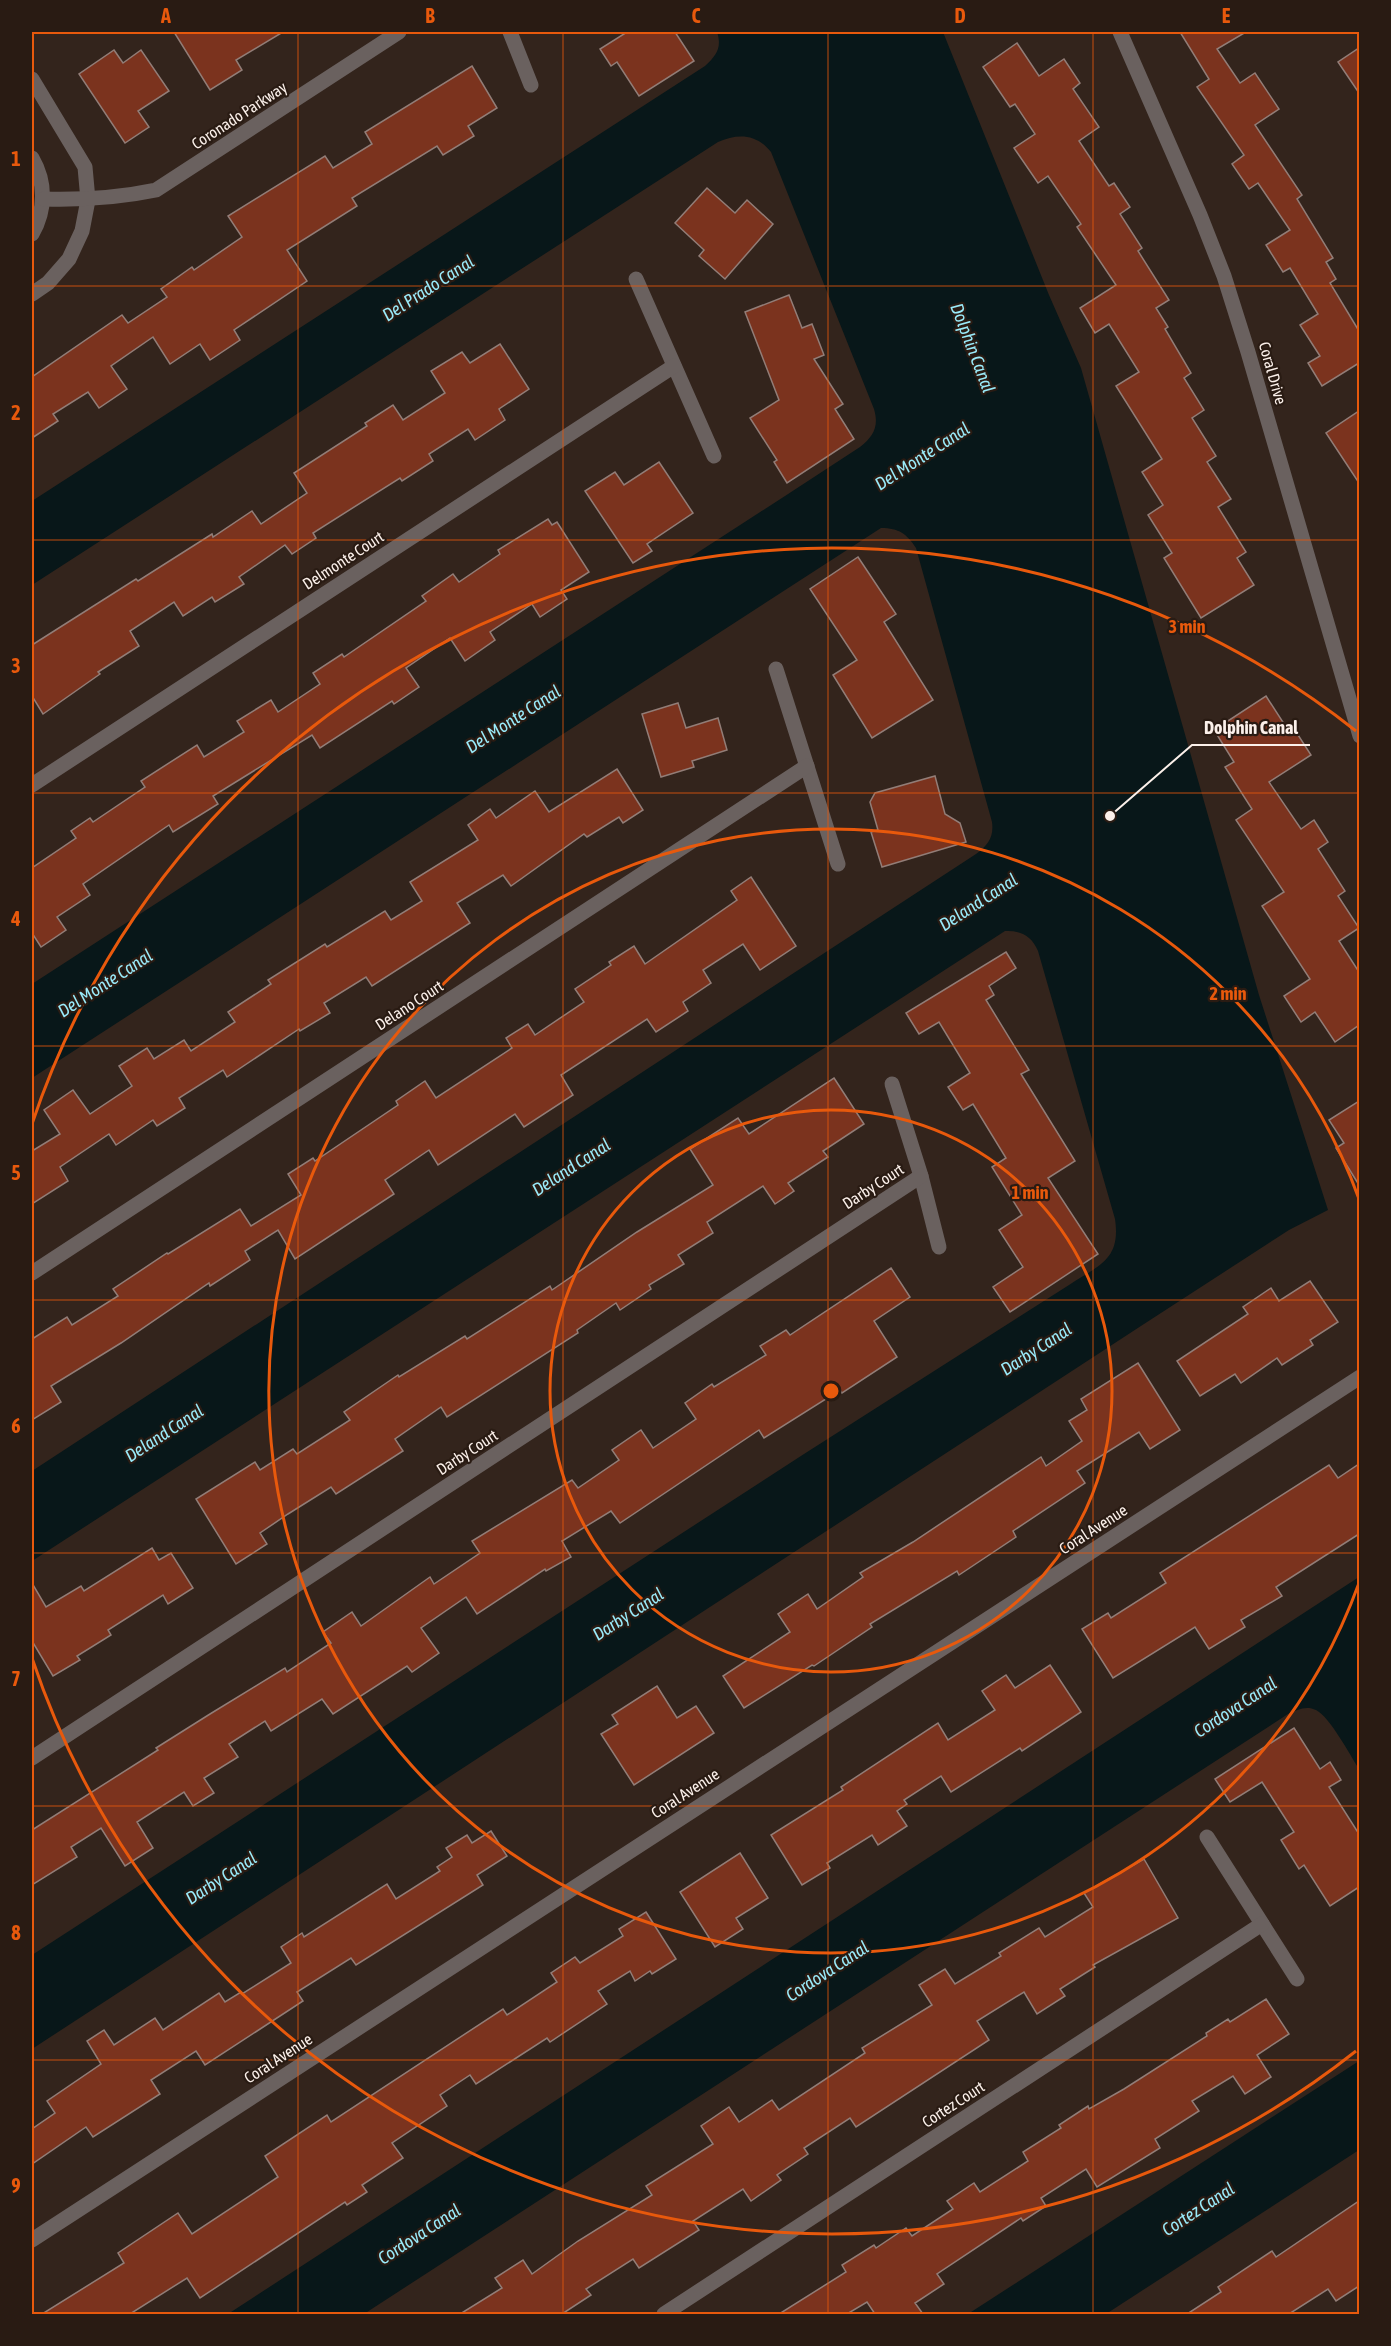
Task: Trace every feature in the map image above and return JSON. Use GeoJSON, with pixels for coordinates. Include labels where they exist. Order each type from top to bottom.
{"type":"FeatureCollection","features":[{"type":"Feature","properties":{"kind":"street","name":"Coronado Parkway"},"geometry":{"type":"LineString","coordinates":[[44,199],[88,200],[129,196],[156,190],[399,32]]}},
{"type":"Feature","properties":{"kind":"street"},"geometry":{"type":"LineString","coordinates":[[510,32],[531,85]]}},
{"type":"Feature","properties":{"kind":"street","name":"Coral Drive"},"geometry":{"type":"LineString","coordinates":[[1120,32],[1200,215],[1224,276],[1359,736]]}},
{"type":"Feature","properties":{"kind":"street"},"geometry":{"type":"LineString","coordinates":[[32,79],[85,166],[88,200],[82,231],[69,259],[48,283],[32,294]]}},
{"type":"Feature","properties":{"kind":"street"},"geometry":{"type":"LineString","coordinates":[[32,158],[40,171],[44,199],[38,224],[32,234]]}},
{"type":"Feature","properties":{"kind":"street"},"geometry":{"type":"LineString","coordinates":[[636,279],[714,456]]}},
{"type":"Feature","properties":{"kind":"street","name":"Delmonte Court"},"geometry":{"type":"LineString","coordinates":[[32,785],[674,366]]}},
{"type":"Feature","properties":{"kind":"street"},"geometry":{"type":"LineString","coordinates":[[776,669],[838,864]]}},
{"type":"Feature","properties":{"kind":"street","name":"Delano Court"},"geometry":{"type":"LineString","coordinates":[[32,1273],[807,766]]}},
{"type":"Feature","properties":{"kind":"street","name":"Darby Court"},"geometry":{"type":"LineString","coordinates":[[892,1084],[921,1176],[939,1247]]}},
{"type":"Feature","properties":{"kind":"street","name":"Darby Court"},"geometry":{"type":"LineString","coordinates":[[32,1758],[921,1176]]}},
{"type":"Feature","properties":{"kind":"street","name":"Coral Avenue"},"geometry":{"type":"LineString","coordinates":[[32,2240],[1359,1377]]}},
{"type":"Feature","properties":{"kind":"street"},"geometry":{"type":"LineString","coordinates":[[1207,1837],[1297,1979]]}},
{"type":"Feature","properties":{"kind":"street","name":"Cortez Court"},"geometry":{"type":"LineString","coordinates":[[664,2314],[1262,1924]]}},
{"type":"Feature","properties":{"kind":"water"},"geometry":{"type":"Polygon","coordinates":[[[717,32],[943,32],[1049,295],[1081,368],[1259,995],[1328,1210],[1289,1230],[32,2049],[32,1955],[804,1454],[1090,1272],[1105,1260],[1115,1244],[1115,1219],[1038,951],[1025,935],[1005,931],[32,1561],[32,1471],[976,854],[989,840],[992,822],[916,548],[902,533],[893,529],[881,528],[32,1078],[32,984],[860,447],[872,435],[876,421],[874,409],[771,152],[766,146],[753,139],[733,137],[718,142],[32,585],[32,501],[705,66],[717,50],[719,42],[717,32]]]}},
{"type":"Feature","properties":{"kind":"water","name":"Cordova Canal"},"geometry":{"type":"Polygon","coordinates":[[[1359,1577],[1359,1769],[1333,1728],[1316,1710],[1302,1709],[1288,1714],[364,2314],[228,2314],[1359,1577]]]}},
{"type":"Feature","properties":{"kind":"water","name":"Cortez Canal"},"geometry":{"type":"Polygon","coordinates":[[[1359,2061],[1359,2150],[1106,2314],[968,2314],[1359,2061]]]}},
{"type":"Feature","properties":{"kind":"building"},"geometry":{"type":"Polygon","coordinates":[[[174,32],[283,32],[236,60],[242,70],[210,90],[174,32]]]}},
{"type":"Feature","properties":{"kind":"building"},"geometry":{"type":"Polygon","coordinates":[[[627,32],[675,32],[694,61],[639,96],[617,62],[611,66],[600,49],[627,32]]]}},
{"type":"Feature","properties":{"kind":"building"},"geometry":{"type":"Polygon","coordinates":[[[1180,32],[1246,32],[1217,49],[1240,83],[1255,73],[1279,109],[1255,125],[1302,195],[1297,199],[1333,258],[1326,262],[1336,279],[1330,283],[1359,331],[1359,363],[1322,386],[1308,363],[1320,356],[1300,325],[1318,314],[1290,268],[1283,272],[1266,245],[1290,230],[1258,183],[1249,189],[1232,164],[1244,155],[1197,87],[1209,79],[1180,32]]]}},
{"type":"Feature","properties":{"kind":"building"},"geometry":{"type":"Polygon","coordinates":[[[1017,43],[1039,76],[1064,59],[1080,83],[1073,89],[1099,127],[1079,141],[1109,186],[1114,183],[1130,207],[1120,214],[1142,248],[1138,251],[1169,300],[1156,308],[1168,327],[1165,329],[1191,373],[1184,378],[1204,410],[1192,418],[1216,456],[1207,462],[1231,499],[1218,507],[1246,552],[1237,558],[1254,585],[1201,618],[1164,558],[1172,553],[1148,515],[1163,505],[1142,472],[1162,459],[1116,386],[1139,372],[1109,324],[1095,333],[1080,308],[1116,285],[1077,227],[1081,224],[1048,176],[1038,183],[1014,148],[1035,134],[1015,104],[1010,107],[983,67],[1017,43]]]}},
{"type":"Feature","properties":{"kind":"building"},"geometry":{"type":"Polygon","coordinates":[[[1359,48],[1359,93],[1338,62],[1359,48]]]}},
{"type":"Feature","properties":{"kind":"building"},"geometry":{"type":"Polygon","coordinates":[[[114,50],[123,63],[141,50],[169,91],[138,111],[149,127],[125,143],[79,74],[114,50]]]}},
{"type":"Feature","properties":{"kind":"building"},"geometry":{"type":"Polygon","coordinates":[[[472,66],[497,108],[468,126],[474,136],[443,155],[437,146],[352,198],[357,206],[287,250],[307,281],[234,330],[240,340],[210,360],[200,344],[170,364],[153,337],[111,366],[127,389],[99,408],[88,392],[53,414],[58,421],[32,438],[32,377],[122,315],[128,323],[167,297],[161,289],[192,267],[194,270],[242,237],[228,216],[325,156],[333,168],[372,144],[365,132],[472,66]]]}},
{"type":"Feature","properties":{"kind":"building"},"geometry":{"type":"Polygon","coordinates":[[[707,188],[735,213],[747,200],[773,224],[725,279],[699,256],[704,250],[675,223],[707,188]]]}},
{"type":"Feature","properties":{"kind":"building"},"geometry":{"type":"Polygon","coordinates":[[[789,295],[802,328],[812,324],[824,355],[814,359],[843,404],[835,409],[854,439],[787,483],[774,462],[777,460],[750,418],[779,400],[745,312],[789,295]]]}},
{"type":"Feature","properties":{"kind":"building"},"geometry":{"type":"Polygon","coordinates":[[[500,344],[529,389],[499,409],[505,420],[475,440],[468,429],[429,454],[433,461],[402,481],[400,478],[313,533],[316,538],[292,554],[285,545],[239,577],[244,584],[215,602],[212,597],[183,616],[174,602],[130,631],[139,646],[98,672],[100,674],[43,714],[32,696],[32,645],[136,579],[138,581],[252,511],[261,524],[307,493],[294,473],[367,426],[365,423],[393,405],[403,420],[445,393],[431,371],[462,352],[470,363],[500,344]]]}},
{"type":"Feature","properties":{"kind":"building"},"geometry":{"type":"Polygon","coordinates":[[[1359,411],[1359,483],[1326,433],[1359,411]]]}},
{"type":"Feature","properties":{"kind":"building"},"geometry":{"type":"Polygon","coordinates":[[[659,462],[693,513],[647,544],[652,551],[633,563],[585,491],[615,472],[624,485],[659,462]]]}},
{"type":"Feature","properties":{"kind":"building"},"geometry":{"type":"Polygon","coordinates":[[[548,519],[552,525],[557,522],[589,572],[561,590],[567,599],[540,617],[532,604],[490,632],[495,640],[465,661],[450,638],[406,668],[419,687],[394,704],[392,701],[320,748],[312,735],[213,796],[218,804],[173,832],[169,825],[83,884],[90,895],[57,917],[66,930],[41,947],[32,933],[32,868],[76,838],[71,831],[90,818],[93,822],[145,787],[141,781],[197,745],[204,757],[244,732],[237,721],[271,700],[278,712],[320,684],[313,673],[342,654],[344,657],[426,601],[422,596],[453,574],[459,582],[500,554],[498,550],[548,519]]]}},
{"type":"Feature","properties":{"kind":"building"},"geometry":{"type":"Polygon","coordinates":[[[858,557],[896,614],[884,622],[933,700],[872,738],[833,675],[857,660],[810,589],[858,557]]]}},
{"type":"Feature","properties":{"kind":"building"},"geometry":{"type":"Polygon","coordinates":[[[1266,696],[1286,727],[1291,724],[1311,755],[1269,782],[1301,829],[1314,820],[1328,842],[1318,849],[1345,891],[1338,896],[1359,928],[1339,941],[1359,972],[1359,1025],[1335,1042],[1315,1012],[1301,1022],[1284,996],[1310,979],[1262,906],[1284,892],[1236,820],[1252,809],[1225,767],[1234,762],[1214,730],[1266,696]]]}},
{"type":"Feature","properties":{"kind":"building"},"geometry":{"type":"Polygon","coordinates":[[[678,703],[686,728],[718,718],[727,750],[692,761],[694,767],[661,777],[642,714],[678,703]]]}},
{"type":"Feature","properties":{"kind":"building"},"geometry":{"type":"Polygon","coordinates":[[[617,769],[643,810],[623,823],[619,817],[587,837],[584,834],[511,886],[503,875],[457,903],[470,923],[372,986],[366,977],[324,1003],[330,1013],[300,1031],[299,1029],[227,1077],[223,1070],[179,1098],[185,1108],[157,1126],[153,1120],[116,1145],[109,1134],[60,1167],[68,1181],[32,1204],[32,1151],[60,1134],[44,1110],[73,1090],[90,1114],[132,1086],[119,1066],[147,1048],[154,1059],[184,1040],[191,1051],[235,1022],[228,1012],[271,984],[268,980],[325,944],[327,947],[385,911],[391,920],[422,901],[410,882],[478,840],[468,825],[490,809],[496,818],[535,791],[549,812],[617,769]]]}},
{"type":"Feature","properties":{"kind":"building"},"geometry":{"type":"Polygon","coordinates":[[[935,776],[945,814],[960,823],[966,842],[882,867],[871,832],[878,830],[870,802],[875,793],[935,776]]]}},
{"type":"Feature","properties":{"kind":"building"},"geometry":{"type":"Polygon","coordinates":[[[751,877],[796,946],[760,970],[743,944],[703,970],[711,983],[683,1002],[688,1011],[656,1032],[647,1019],[561,1075],[573,1095],[524,1127],[515,1114],[438,1165],[429,1150],[385,1180],[394,1194],[295,1259],[278,1230],[245,1251],[250,1260],[210,1286],[209,1283],[121,1343],[51,1386],[61,1402],[32,1420],[32,1339],[67,1317],[72,1325],[118,1296],[113,1289],[240,1209],[251,1226],[301,1195],[288,1174],[313,1158],[315,1161],[398,1105],[396,1101],[425,1081],[436,1098],[512,1048],[506,1038],[528,1024],[535,1035],[584,1002],[575,989],[611,965],[609,962],[634,946],[645,964],[737,900],[731,891],[751,877]]]}},
{"type":"Feature","properties":{"kind":"building"},"geometry":{"type":"Polygon","coordinates":[[[1006,952],[1016,968],[989,986],[994,995],[986,1000],[1029,1070],[1021,1074],[1075,1161],[1048,1178],[1098,1254],[1010,1312],[993,1287],[1023,1267],[999,1230],[1022,1215],[992,1167],[1006,1158],[973,1104],[963,1110],[948,1087],[970,1073],[939,1022],[919,1034],[906,1013],[1006,952]]]}},
{"type":"Feature","properties":{"kind":"building"},"geometry":{"type":"Polygon","coordinates":[[[834,1078],[864,1124],[823,1151],[828,1157],[788,1183],[794,1191],[775,1204],[763,1186],[707,1222],[713,1233],[678,1255],[684,1264],[649,1285],[651,1289],[620,1310],[616,1303],[577,1330],[578,1333],[447,1417],[441,1407],[395,1439],[403,1451],[336,1494],[331,1487],[288,1514],[260,1533],[267,1544],[236,1564],[196,1499],[255,1462],[260,1470],[293,1449],[297,1454],[350,1420],[344,1412],[398,1375],[399,1377],[465,1336],[467,1339],[550,1286],[552,1290],[637,1232],[713,1185],[690,1149],[738,1118],[749,1134],[834,1078]]]}},
{"type":"Feature","properties":{"kind":"building"},"geometry":{"type":"Polygon","coordinates":[[[1359,1101],[1359,1185],[1336,1148],[1344,1143],[1329,1120],[1359,1101]]]}},
{"type":"Feature","properties":{"kind":"building"},"geometry":{"type":"Polygon","coordinates":[[[891,1268],[910,1297],[874,1321],[897,1357],[842,1393],[840,1390],[764,1438],[759,1430],[620,1523],[611,1511],[562,1541],[571,1557],[546,1571],[545,1569],[477,1614],[466,1597],[421,1628],[439,1653],[412,1672],[407,1666],[333,1714],[322,1699],[271,1731],[265,1721],[229,1744],[238,1757],[204,1778],[214,1793],[193,1806],[184,1792],[137,1822],[153,1848],[125,1866],[101,1828],[71,1847],[77,1857],[32,1885],[32,1830],[210,1714],[285,1668],[287,1672],[331,1643],[323,1632],[352,1612],[361,1626],[430,1577],[434,1584],[480,1553],[472,1541],[572,1480],[578,1488],[619,1460],[612,1450],[641,1430],[653,1448],[696,1419],[685,1403],[712,1384],[714,1387],[766,1355],[760,1346],[786,1330],[790,1335],[891,1268]]]}},
{"type":"Feature","properties":{"kind":"building"},"geometry":{"type":"Polygon","coordinates":[[[1310,1281],[1338,1322],[1310,1340],[1313,1345],[1282,1365],[1277,1358],[1241,1383],[1235,1374],[1200,1396],[1177,1361],[1248,1314],[1243,1307],[1271,1288],[1279,1301],[1310,1281]]]}},
{"type":"Feature","properties":{"kind":"building"},"geometry":{"type":"Polygon","coordinates":[[[1138,1363],[1180,1430],[1150,1449],[1139,1432],[1077,1471],[1085,1483],[1013,1531],[1016,1537],[959,1575],[957,1571],[870,1624],[872,1627],[814,1666],[812,1665],[744,1708],[723,1676],[790,1632],[778,1614],[808,1594],[817,1609],[863,1577],[860,1573],[913,1542],[1041,1457],[1046,1466],[1082,1441],[1069,1421],[1087,1410],[1081,1399],[1138,1363]]]}},
{"type":"Feature","properties":{"kind":"building"},"geometry":{"type":"Polygon","coordinates":[[[1359,1464],[1359,1534],[1276,1587],[1282,1596],[1241,1620],[1245,1627],[1209,1649],[1195,1627],[1113,1678],[1082,1629],[1108,1613],[1111,1618],[1166,1583],[1160,1573],[1329,1465],[1338,1478],[1359,1464]]]}},
{"type":"Feature","properties":{"kind":"building"},"geometry":{"type":"Polygon","coordinates":[[[152,1548],[159,1560],[171,1553],[193,1588],[168,1604],[163,1595],[108,1630],[111,1635],[77,1656],[80,1660],[53,1676],[32,1641],[32,1583],[46,1607],[81,1586],[84,1591],[152,1548]]]}},
{"type":"Feature","properties":{"kind":"building"},"geometry":{"type":"Polygon","coordinates":[[[1050,1665],[1081,1712],[1022,1751],[1020,1748],[951,1792],[941,1776],[904,1800],[907,1804],[897,1811],[907,1826],[878,1845],[872,1835],[827,1863],[830,1868],[802,1885],[771,1835],[843,1790],[841,1787],[938,1723],[948,1740],[995,1710],[982,1691],[1006,1675],[1015,1688],[1050,1665]]]}},
{"type":"Feature","properties":{"kind":"building"},"geometry":{"type":"Polygon","coordinates":[[[657,1686],[677,1718],[696,1706],[714,1733],[634,1785],[601,1734],[618,1724],[612,1715],[657,1686]]]}},
{"type":"Feature","properties":{"kind":"building"},"geometry":{"type":"Polygon","coordinates":[[[1294,1728],[1320,1769],[1330,1762],[1341,1780],[1329,1787],[1359,1834],[1359,1887],[1330,1906],[1304,1865],[1299,1869],[1281,1840],[1294,1832],[1262,1782],[1230,1802],[1215,1779],[1294,1728]]]}},
{"type":"Feature","properties":{"kind":"building"},"geometry":{"type":"Polygon","coordinates":[[[491,1831],[507,1856],[477,1875],[483,1885],[356,1965],[351,1958],[297,1992],[303,2001],[205,2065],[196,2051],[151,2080],[160,2094],[93,2137],[86,2127],[32,2164],[32,2129],[55,2113],[47,2101],[101,2064],[87,2041],[104,2030],[114,2045],[155,2018],[163,2030],[219,1993],[225,2002],[241,1992],[242,1994],[291,1963],[281,1947],[302,1933],[304,1937],[387,1884],[396,1899],[440,1871],[437,1867],[452,1857],[446,1848],[467,1835],[472,1843],[491,1831]]]}},
{"type":"Feature","properties":{"kind":"building"},"geometry":{"type":"Polygon","coordinates":[[[740,1853],[768,1898],[736,1918],[743,1929],[715,1947],[680,1892],[740,1853]]]}},
{"type":"Feature","properties":{"kind":"building"},"geometry":{"type":"Polygon","coordinates":[[[1144,1859],[1178,1918],[1093,1965],[1095,1967],[1060,1989],[1065,1996],[1037,2014],[1024,1992],[977,2021],[989,2040],[856,2127],[850,2118],[804,2148],[808,2154],[777,2175],[781,2180],[751,2201],[743,2189],[693,2221],[699,2230],[639,2268],[633,2259],[586,2289],[591,2295],[562,2314],[460,2314],[502,2288],[495,2278],[523,2260],[532,2274],[578,2241],[652,2195],[646,2186],[713,2144],[701,2126],[729,2107],[739,2122],[772,2100],[779,2110],[865,2053],[862,2048],[932,2005],[919,1985],[945,1969],[955,1984],[1001,1956],[999,1953],[1039,1928],[1045,1937],[1093,1907],[1084,1893],[1144,1859]]]}},
{"type":"Feature","properties":{"kind":"building"},"geometry":{"type":"Polygon","coordinates":[[[646,1912],[676,1959],[652,1974],[650,1971],[635,1981],[630,1971],[598,1991],[607,2004],[550,2042],[547,2038],[476,2084],[470,2075],[440,2095],[447,2106],[392,2143],[403,2158],[362,2185],[367,2192],[347,2205],[345,2202],[200,2298],[187,2278],[130,2314],[42,2314],[124,2263],[118,2253],[178,2213],[192,2234],[278,2177],[265,2156],[327,2115],[331,2122],[503,2009],[507,2015],[557,1982],[551,1973],[575,1957],[580,1963],[623,1936],[619,1929],[646,1912]]]}},
{"type":"Feature","properties":{"kind":"building"},"geometry":{"type":"Polygon","coordinates":[[[1266,1999],[1289,2034],[1257,2055],[1271,2077],[1245,2094],[1233,2076],[1192,2101],[1199,2111],[1155,2139],[1160,2148],[1097,2187],[1086,2169],[1041,2198],[1046,2206],[1023,2221],[1021,2218],[937,2274],[944,2284],[915,2303],[923,2314],[875,2314],[867,2302],[847,2314],[779,2314],[846,2272],[842,2265],[874,2245],[876,2248],[906,2228],[912,2236],[953,2209],[947,2201],[974,2183],[980,2192],[1028,2161],[1023,2152],[1061,2128],[1059,2125],[1088,2106],[1089,2109],[1124,2089],[1207,2036],[1206,2033],[1228,2019],[1230,2022],[1266,1999]]]}},
{"type":"Feature","properties":{"kind":"building"},"geometry":{"type":"Polygon","coordinates":[[[1359,2201],[1359,2286],[1336,2301],[1328,2289],[1289,2314],[1187,2314],[1221,2292],[1218,2287],[1272,2251],[1276,2257],[1359,2201]]]}},
{"type":"Feature","properties":{"kind":"place","name":"Dolphin Canal"},"geometry":{"type":"Point","coordinates":[1110,816]}},
{"type":"Feature","properties":{"kind":"water label","name":"Del Prado Canal"},"geometry":{"type":"Point","coordinates":[428,288]}},
{"type":"Feature","properties":{"kind":"water label","name":"Del Monte Canal"},"geometry":{"type":"Point","coordinates":[922,456]}},
{"type":"Feature","properties":{"kind":"water label","name":"Del Monte Canal"},"geometry":{"type":"Point","coordinates":[513,719]}},
{"type":"Feature","properties":{"kind":"water label","name":"Deland Canal"},"geometry":{"type":"Point","coordinates":[978,902]}},
{"type":"Feature","properties":{"kind":"water label","name":"Del Monte Canal"},"geometry":{"type":"Point","coordinates":[105,983]}},
{"type":"Feature","properties":{"kind":"water label","name":"Deland Canal"},"geometry":{"type":"Point","coordinates":[571,1167]}},
{"type":"Feature","properties":{"kind":"water label","name":"Darby Canal"},"geometry":{"type":"Point","coordinates":[1036,1349]}},
{"type":"Feature","properties":{"kind":"water label","name":"Deland Canal"},"geometry":{"type":"Point","coordinates":[164,1433]}},
{"type":"Feature","properties":{"kind":"water label","name":"Darby Canal"},"geometry":{"type":"Point","coordinates":[628,1614]}},
{"type":"Feature","properties":{"kind":"water label","name":"Darby Canal"},"geometry":{"type":"Point","coordinates":[221,1878]}}]}
